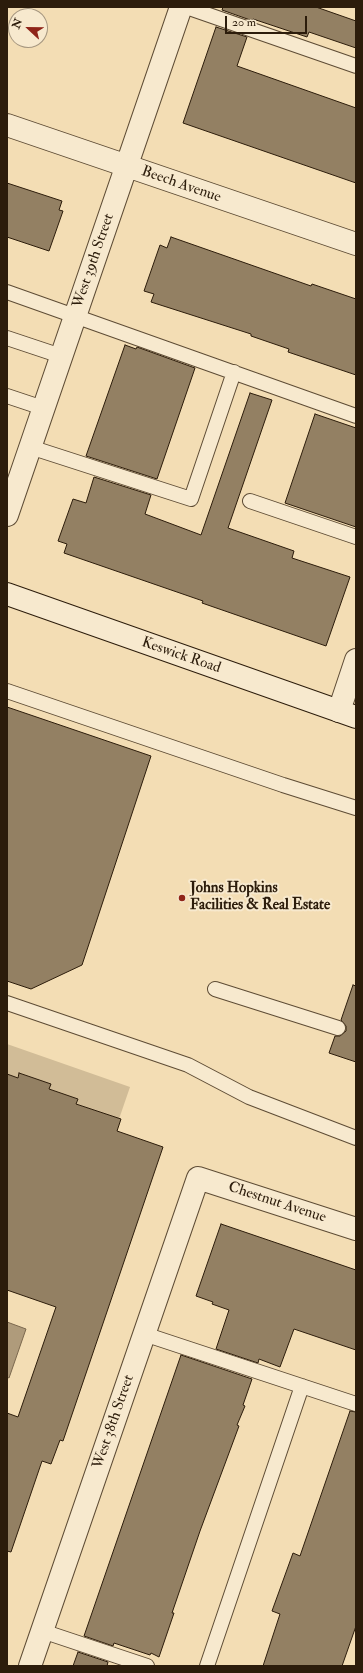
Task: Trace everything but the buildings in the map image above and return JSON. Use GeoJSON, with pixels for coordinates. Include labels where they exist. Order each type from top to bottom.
{"type":"FeatureCollection","features":[{"type":"Feature","properties":{"kind":"street","name":"West 39th Street"},"geometry":{"type":"LineString","coordinates":[[7,515],[181,7]]}},
{"type":"Feature","properties":{"kind":"street","name":"Beech Avenue"},"geometry":{"type":"LineString","coordinates":[[7,125],[126,167],[356,244]]}},
{"type":"Feature","properties":{"kind":"street","name":"Keswick Road"},"geometry":{"type":"LineString","coordinates":[[7,594],[347,714]]}},
{"type":"Feature","properties":{"kind":"street"},"geometry":{"type":"LineString","coordinates":[[347,714],[356,660]]}},
{"type":"Feature","properties":{"kind":"street","name":"Chestnut Avenue"},"geometry":{"type":"LineString","coordinates":[[198,1178],[356,1229]]}},
{"type":"Feature","properties":{"kind":"street","name":"West 38th Street"},"geometry":{"type":"LineString","coordinates":[[30,1666],[198,1178]]}},
{"type":"Feature","properties":{"kind":"lane"},"geometry":{"type":"LineString","coordinates":[[186,7],[356,66]]}},
{"type":"Feature","properties":{"kind":"lane"},"geometry":{"type":"LineString","coordinates":[[7,292],[356,416]]}},
{"type":"Feature","properties":{"kind":"lane"},"geometry":{"type":"LineString","coordinates":[[7,338],[61,356]]}},
{"type":"Feature","properties":{"kind":"lane"},"geometry":{"type":"LineString","coordinates":[[30,447],[191,499],[234,372]]}},
{"type":"Feature","properties":{"kind":"lane"},"geometry":{"type":"LineString","coordinates":[[7,396],[44,408]]}},
{"type":"Feature","properties":{"kind":"lane"},"geometry":{"type":"LineString","coordinates":[[250,501],[356,537]]}},
{"type":"Feature","properties":{"kind":"lane"},"geometry":{"type":"LineString","coordinates":[[7,692],[356,808]]}},
{"type":"Feature","properties":{"kind":"lane"},"geometry":{"type":"LineString","coordinates":[[215,989],[338,1028]]}},
{"type":"Feature","properties":{"kind":"lane"},"geometry":{"type":"LineString","coordinates":[[7,1003],[188,1065],[249,1096],[356,1138]]}},
{"type":"Feature","properties":{"kind":"lane"},"geometry":{"type":"LineString","coordinates":[[144,1334],[356,1404]]}},
{"type":"Feature","properties":{"kind":"lane"},"geometry":{"type":"LineString","coordinates":[[207,1666],[302,1386]]}},
{"type":"Feature","properties":{"kind":"lane"},"geometry":{"type":"LineString","coordinates":[[42,1631],[147,1666]]}},
{"type":"Feature","properties":{"kind":"shaded area"},"geometry":{"type":"Polygon","coordinates":[[[7,1044],[130,1087],[119,1119],[76,1104],[78,1099],[49,1089],[50,1084],[19,1073],[17,1078],[7,1074],[7,1044]]]}},
{"type":"Feature","properties":{"kind":"shaded area"},"geometry":{"type":"Polygon","coordinates":[[[7,1322],[26,1329],[9,1378],[7,1377],[7,1322]]]}},
{"type":"Feature","properties":{"kind":"place","name":"Johns Hopkins Facilities & Real Estate"},"geometry":{"type":"Point","coordinates":[182,898]}}]}
